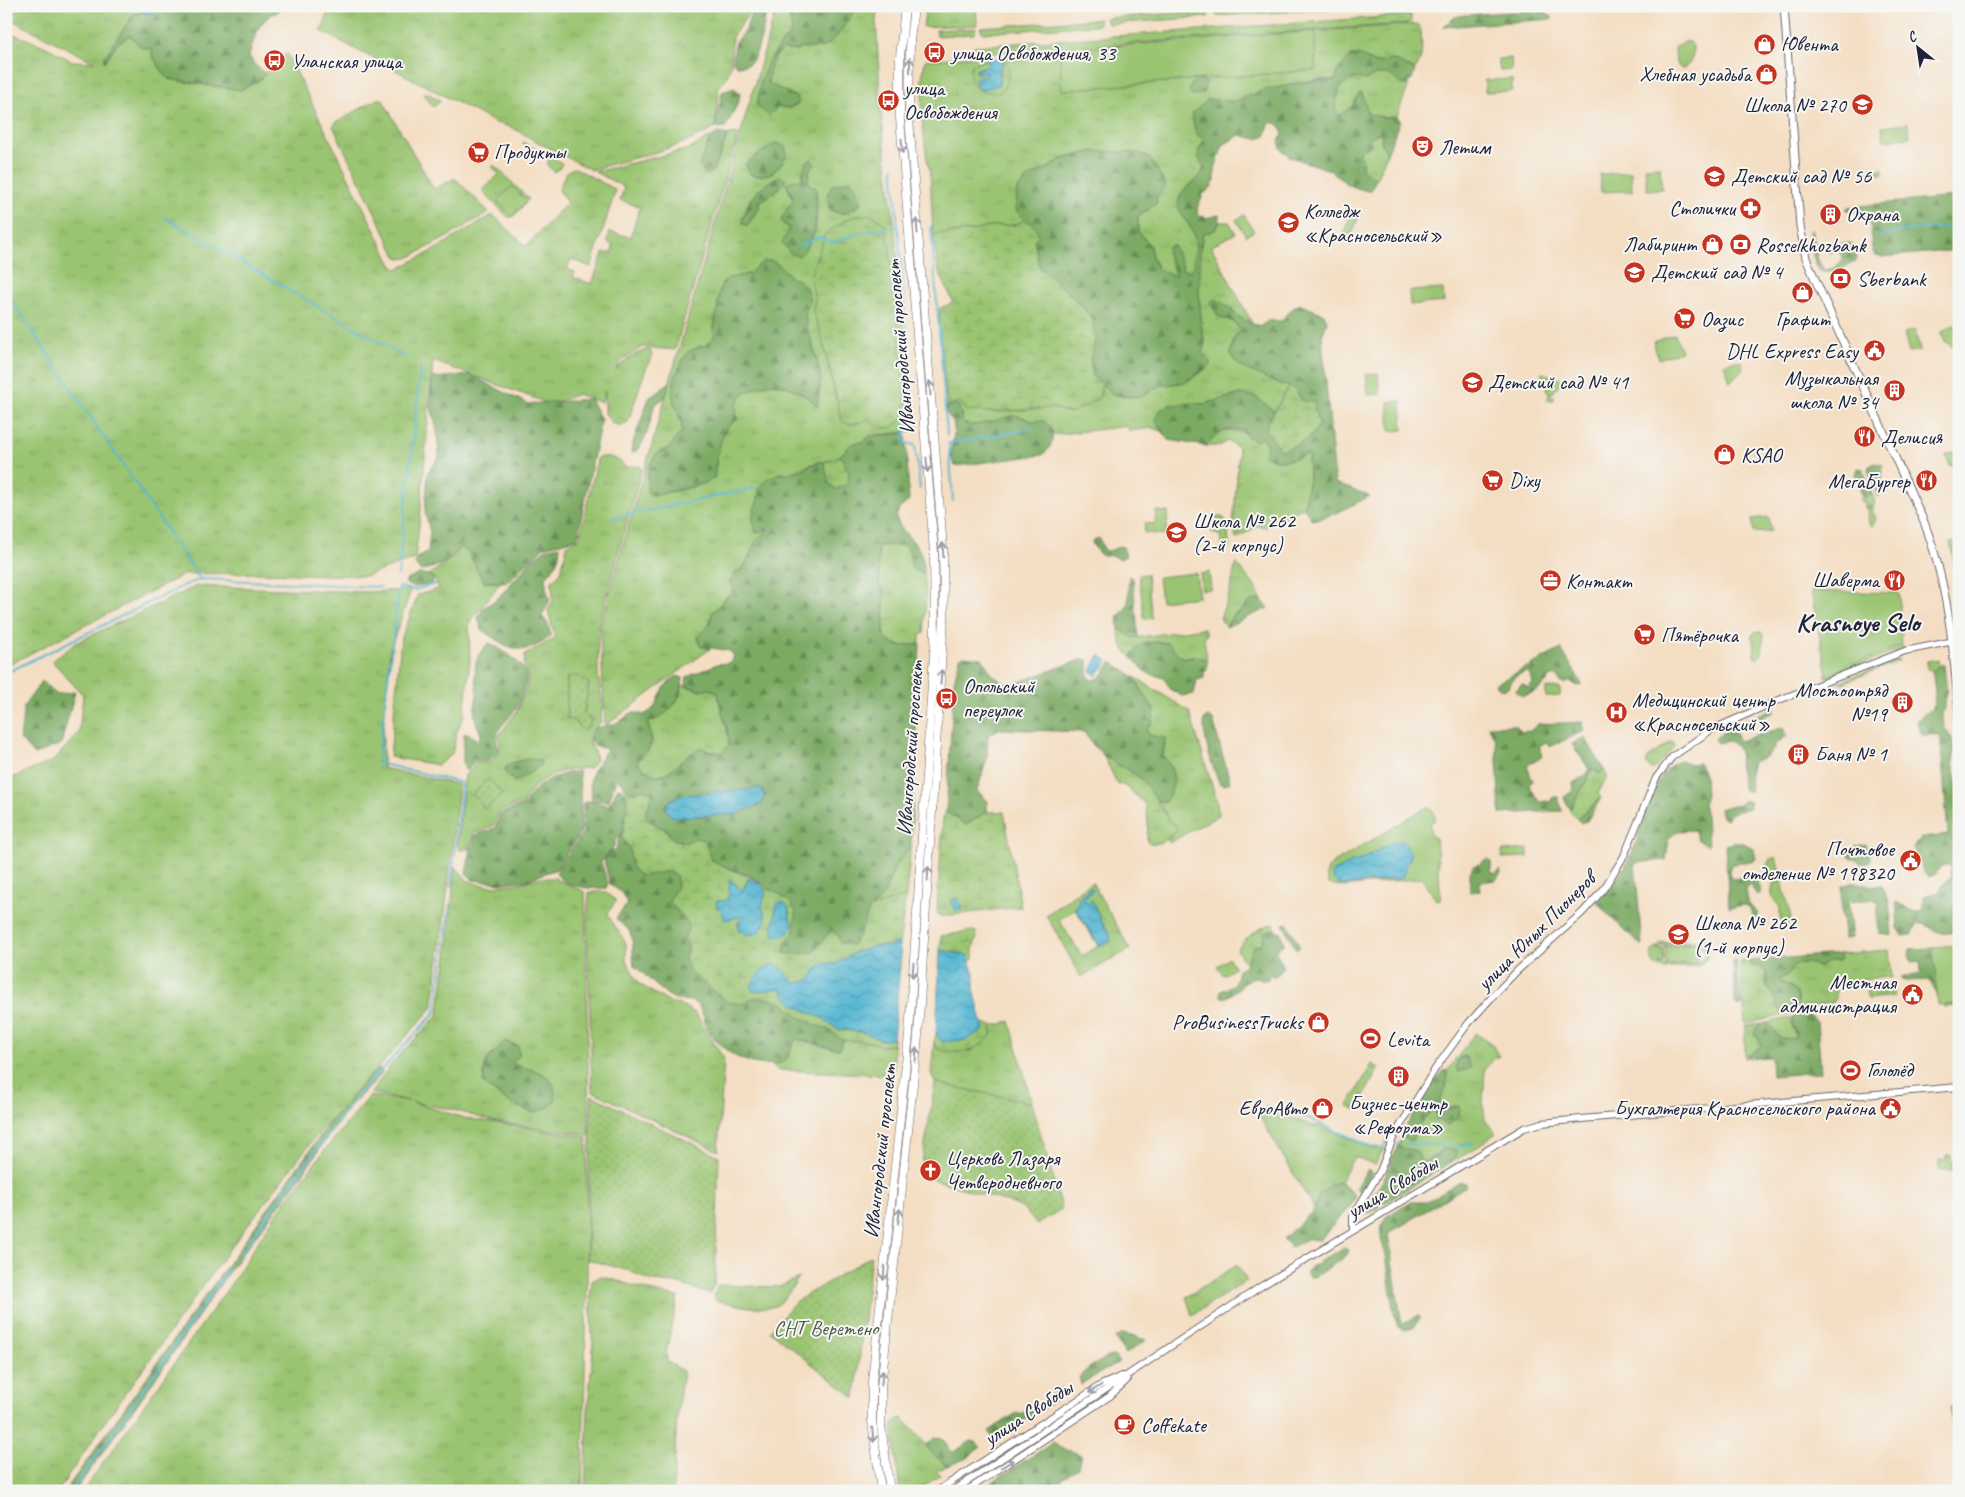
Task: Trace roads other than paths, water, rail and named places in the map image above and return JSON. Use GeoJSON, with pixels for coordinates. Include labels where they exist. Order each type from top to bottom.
{"type":"FeatureCollection","features":[{"type":"Feature","properties":{"kind":"highway","name":"Ивангородский проспект"},"geometry":{"type":"LineString","coordinates":[[880,1489],[872,1421],[872,1382],[910,1035],[936,608],[933,528],[900,118],[900,57],[906,6]]}},
{"type":"Feature","properties":{"kind":"highway","name":"Ивангородский проспект"},"geometry":{"type":"LineString","coordinates":[[892,1491],[881,1426],[881,1387],[918,1036],[944,617],[943,549],[909,118],[910,41],[914,6]]}},
{"type":"Feature","properties":{"kind":"main road"},"geometry":{"type":"LineString","coordinates":[[1784,6],[1800,226],[1806,258],[1924,522],[1939,563],[1956,640],[1959,716]]}},
{"type":"Feature","properties":{"kind":"main road","name":"улица Юных Пионеров"},"geometry":{"type":"LineString","coordinates":[[1352,1230],[1353,1216],[1380,1171],[1394,1136],[1435,1069],[1467,1024],[1492,997],[1518,970],[1582,913],[1602,890],[1624,856],[1651,788],[1661,770],[1672,758],[1710,730],[1771,703],[1905,651],[1956,640]]}},
{"type":"Feature","properties":{"kind":"main road","name":"улица Свободы"},"geometry":{"type":"LineString","coordinates":[[953,1491],[1263,1285],[1524,1128],[1542,1123],[1959,1087]]}},
{"type":"Feature","properties":{"kind":"main road","name":"улица Свободы"},"geometry":{"type":"LineString","coordinates":[[937,1491],[1101,1385],[1139,1368]]}},
{"type":"Feature","properties":{"kind":"main road","name":"улица Свободы"},"geometry":{"type":"LineString","coordinates":[[966,1491],[1110,1396],[1139,1368]]}},
{"type":"Feature","properties":{"kind":"water"},"geometry":{"type":"Polygon","coordinates":[[[142,6],[160,6],[153,13],[148,14],[141,9],[142,6]]]}},
{"type":"Feature","properties":{"kind":"water"},"geometry":{"type":"Polygon","coordinates":[[[988,59],[1003,60],[1000,68],[999,85],[981,90],[976,86],[975,79],[988,74],[986,72],[976,73],[975,71],[986,66],[988,59]]]}},
{"type":"Feature","properties":{"kind":"water"},"geometry":{"type":"Polygon","coordinates":[[[1099,655],[1108,661],[1096,676],[1091,671],[1099,655]]]}},
{"type":"Feature","properties":{"kind":"water"},"geometry":{"type":"Polygon","coordinates":[[[760,788],[764,794],[763,803],[736,814],[679,817],[671,816],[666,809],[669,801],[682,795],[760,788]]]}},
{"type":"Feature","properties":{"kind":"water"},"geometry":{"type":"Polygon","coordinates":[[[1397,840],[1405,842],[1411,855],[1402,878],[1344,885],[1337,883],[1332,876],[1333,871],[1360,860],[1397,840]]]}},
{"type":"Feature","properties":{"kind":"water"},"geometry":{"type":"Polygon","coordinates":[[[749,878],[759,883],[766,891],[762,906],[766,919],[759,933],[747,935],[738,930],[741,918],[724,920],[722,911],[716,906],[717,901],[728,900],[730,879],[743,890],[749,878]]]}},
{"type":"Feature","properties":{"kind":"water"},"geometry":{"type":"Polygon","coordinates":[[[1091,887],[1093,890],[1082,900],[1087,902],[1092,900],[1102,923],[1110,933],[1111,942],[1099,945],[1075,908],[1079,897],[1091,887]]]}},
{"type":"Feature","properties":{"kind":"water"},"geometry":{"type":"Polygon","coordinates":[[[956,899],[963,908],[961,911],[956,910],[951,904],[952,900],[956,899]]]}},
{"type":"Feature","properties":{"kind":"water"},"geometry":{"type":"Polygon","coordinates":[[[782,902],[788,908],[793,924],[790,932],[783,936],[773,936],[777,903],[782,902]]]}},
{"type":"Feature","properties":{"kind":"water"},"geometry":{"type":"Polygon","coordinates":[[[896,943],[899,945],[901,956],[893,1039],[881,1040],[866,1033],[837,1029],[824,1019],[794,1005],[784,995],[781,988],[754,992],[751,985],[758,974],[771,964],[778,965],[795,983],[802,982],[810,979],[823,963],[836,964],[858,951],[874,946],[890,946],[896,943]]]}},
{"type":"Feature","properties":{"kind":"water"},"geometry":{"type":"Polygon","coordinates":[[[940,950],[967,955],[975,976],[974,989],[984,1030],[966,1040],[942,1042],[936,1034],[940,950]]]}},
{"type":"Feature","properties":{"kind":"waterway"},"geometry":{"type":"LineString","coordinates":[[893,167],[915,431]]}},
{"type":"Feature","properties":{"kind":"waterway"},"geometry":{"type":"LineString","coordinates":[[164,217],[405,357]]}},
{"type":"Feature","properties":{"kind":"waterway"},"geometry":{"type":"LineString","coordinates":[[800,246],[819,237],[833,243],[861,232],[898,226]]}},
{"type":"Feature","properties":{"kind":"waterway"},"geometry":{"type":"LineString","coordinates":[[931,226],[947,435]]}},
{"type":"Feature","properties":{"kind":"waterway"},"geometry":{"type":"LineString","coordinates":[[1879,237],[1943,227],[1959,230]]}},
{"type":"Feature","properties":{"kind":"waterway"},"geometry":{"type":"LineString","coordinates":[[8,295],[200,579]]}},
{"type":"Feature","properties":{"kind":"waterway"},"geometry":{"type":"LineString","coordinates":[[398,575],[421,367]]}},
{"type":"Feature","properties":{"kind":"waterway"},"geometry":{"type":"LineString","coordinates":[[914,420],[904,425],[905,443],[915,445],[920,489]]}},
{"type":"Feature","properties":{"kind":"waterway"},"geometry":{"type":"LineString","coordinates":[[953,501],[949,443],[1032,429]]}},
{"type":"Feature","properties":{"kind":"waterway"},"geometry":{"type":"LineString","coordinates":[[612,518],[755,488]]}},
{"type":"Feature","properties":{"kind":"waterway"},"geometry":{"type":"LineString","coordinates":[[6,673],[185,585],[201,579],[381,587]]}},
{"type":"Feature","properties":{"kind":"waterway"},"geometry":{"type":"LineString","coordinates":[[435,584],[414,590],[399,587],[378,763],[462,783],[451,885]]}},
{"type":"Feature","properties":{"kind":"waterway"},"geometry":{"type":"LineString","coordinates":[[239,1256],[283,1193],[337,1124],[354,1099],[435,1013],[450,905]]}},
{"type":"Feature","properties":{"kind":"waterway"},"geometry":{"type":"LineString","coordinates":[[1266,1107],[1308,1118],[1371,1147],[1383,1148],[1387,1140]]}},
{"type":"Feature","properties":{"kind":"waterway"},"geometry":{"type":"LineString","coordinates":[[1434,1145],[1460,1147],[1473,1143]]}},
{"type":"Feature","properties":{"kind":"waterway"},"geometry":{"type":"LineString","coordinates":[[1406,1144],[1428,1145]]}},
{"type":"Feature","properties":{"kind":"waterway"},"geometry":{"type":"LineString","coordinates":[[72,1491],[229,1269]]}},
{"type":"Feature","properties":{"kind":"place","name":"Ювента"},"geometry":{"type":"Point","coordinates":[1765,44]}},
{"type":"Feature","properties":{"kind":"place","name":"улица Освобождения, 33"},"geometry":{"type":"Point","coordinates":[935,53]}},
{"type":"Feature","properties":{"kind":"place","name":"Уланская улица"},"geometry":{"type":"Point","coordinates":[275,61]}},
{"type":"Feature","properties":{"kind":"place","name":"Хлебная усадьба"},"geometry":{"type":"Point","coordinates":[1767,74]}},
{"type":"Feature","properties":{"kind":"place","name":"улица Освобождения"},"geometry":{"type":"Point","coordinates":[888,100]}},
{"type":"Feature","properties":{"kind":"place","name":"Школа № 270"},"geometry":{"type":"Point","coordinates":[1862,105]}},
{"type":"Feature","properties":{"kind":"place","name":"Летим"},"geometry":{"type":"Point","coordinates":[1423,147]}},
{"type":"Feature","properties":{"kind":"place","name":"Продукты"},"geometry":{"type":"Point","coordinates":[478,152]}},
{"type":"Feature","properties":{"kind":"place","name":"Детский сад № 56"},"geometry":{"type":"Point","coordinates":[1715,176]}},
{"type":"Feature","properties":{"kind":"place","name":"Столички"},"geometry":{"type":"Point","coordinates":[1751,208]}},
{"type":"Feature","properties":{"kind":"place","name":"Охрана"},"geometry":{"type":"Point","coordinates":[1830,214]}},
{"type":"Feature","properties":{"kind":"place","name":"Колледж «Красносельский»"},"geometry":{"type":"Point","coordinates":[1288,223]}},
{"type":"Feature","properties":{"kind":"place","name":"Лабиринт"},"geometry":{"type":"Point","coordinates":[1712,244]}},
{"type":"Feature","properties":{"kind":"place","name":"Rosselkhozbank"},"geometry":{"type":"Point","coordinates":[1740,245]}},
{"type":"Feature","properties":{"kind":"place","name":"Детский сад № 4"},"geometry":{"type":"Point","coordinates":[1635,272]}},
{"type":"Feature","properties":{"kind":"place","name":"Sberbank"},"geometry":{"type":"Point","coordinates":[1841,279]}},
{"type":"Feature","properties":{"kind":"place","name":"Графит"},"geometry":{"type":"Point","coordinates":[1803,292]}},
{"type":"Feature","properties":{"kind":"place","name":"Оазис"},"geometry":{"type":"Point","coordinates":[1685,319]}},
{"type":"Feature","properties":{"kind":"place","name":"DHL Express Easy"},"geometry":{"type":"Point","coordinates":[1874,351]}},
{"type":"Feature","properties":{"kind":"place","name":"Детский сад № 41"},"geometry":{"type":"Point","coordinates":[1472,382]}},
{"type":"Feature","properties":{"kind":"place","name":"Музыкальная школа № 34"},"geometry":{"type":"Point","coordinates":[1894,390]}},
{"type":"Feature","properties":{"kind":"place","name":"Делисия"},"geometry":{"type":"Point","coordinates":[1865,437]}},
{"type":"Feature","properties":{"kind":"place","name":"KSAO"},"geometry":{"type":"Point","coordinates":[1725,455]}},
{"type":"Feature","properties":{"kind":"place","name":"Dixy"},"geometry":{"type":"Point","coordinates":[1493,480]}},
{"type":"Feature","properties":{"kind":"place","name":"МегаБургер"},"geometry":{"type":"Point","coordinates":[1926,481]}},
{"type":"Feature","properties":{"kind":"place","name":"Школа № 262 (2-й корпус)"},"geometry":{"type":"Point","coordinates":[1177,533]}},
{"type":"Feature","properties":{"kind":"place","name":"Шаверма"},"geometry":{"type":"Point","coordinates":[1895,580]}},
{"type":"Feature","properties":{"kind":"place","name":"Контакт"},"geometry":{"type":"Point","coordinates":[1550,581]}},
{"type":"Feature","properties":{"kind":"place","name":"Пятёрочка"},"geometry":{"type":"Point","coordinates":[1645,635]}},
{"type":"Feature","properties":{"kind":"place","name":"Опольский переулок"},"geometry":{"type":"Point","coordinates":[947,698]}},
{"type":"Feature","properties":{"kind":"place","name":"Мостоотряд №19"},"geometry":{"type":"Point","coordinates":[1903,702]}},
{"type":"Feature","properties":{"kind":"place","name":"Медицинский центр «Красносельский»"},"geometry":{"type":"Point","coordinates":[1616,712]}},
{"type":"Feature","properties":{"kind":"place","name":"Баня № 1"},"geometry":{"type":"Point","coordinates":[1799,754]}},
{"type":"Feature","properties":{"kind":"place","name":"Почтовое отделение № 198320"},"geometry":{"type":"Point","coordinates":[1910,861]}},
{"type":"Feature","properties":{"kind":"place","name":"Школа № 262 (1-й корпус)"},"geometry":{"type":"Point","coordinates":[1678,935]}},
{"type":"Feature","properties":{"kind":"place","name":"Местная администрация"},"geometry":{"type":"Point","coordinates":[1912,994]}},
{"type":"Feature","properties":{"kind":"place","name":"ProBusinessTrucks"},"geometry":{"type":"Point","coordinates":[1319,1022]}},
{"type":"Feature","properties":{"kind":"place","name":"Levita"},"geometry":{"type":"Point","coordinates":[1371,1039]}},
{"type":"Feature","properties":{"kind":"place","name":"Гололёд"},"geometry":{"type":"Point","coordinates":[1851,1070]}},
{"type":"Feature","properties":{"kind":"place","name":"Бизнес-центр «Реформа»"},"geometry":{"type":"Point","coordinates":[1398,1076]}},
{"type":"Feature","properties":{"kind":"place","name":"ЕвроАвто"},"geometry":{"type":"Point","coordinates":[1323,1108]}},
{"type":"Feature","properties":{"kind":"place","name":"Бухгалтерия Красносельского района"},"geometry":{"type":"Point","coordinates":[1891,1108]}},
{"type":"Feature","properties":{"kind":"place","name":"Церковь Лазаря Четверодневного"},"geometry":{"type":"Point","coordinates":[930,1170]}},
{"type":"Feature","properties":{"kind":"place","name":"Coffekate"},"geometry":{"type":"Point","coordinates":[1125,1425]}},
{"type":"Feature","properties":{"kind":"district","name":"Krasnoye Selo"},"geometry":{"type":"Point","coordinates":[1858,622]}},
{"type":"Feature","properties":{"kind":"park label","name":"СНТ Веретено"},"geometry":{"type":"Point","coordinates":[826,1328]}}]}
